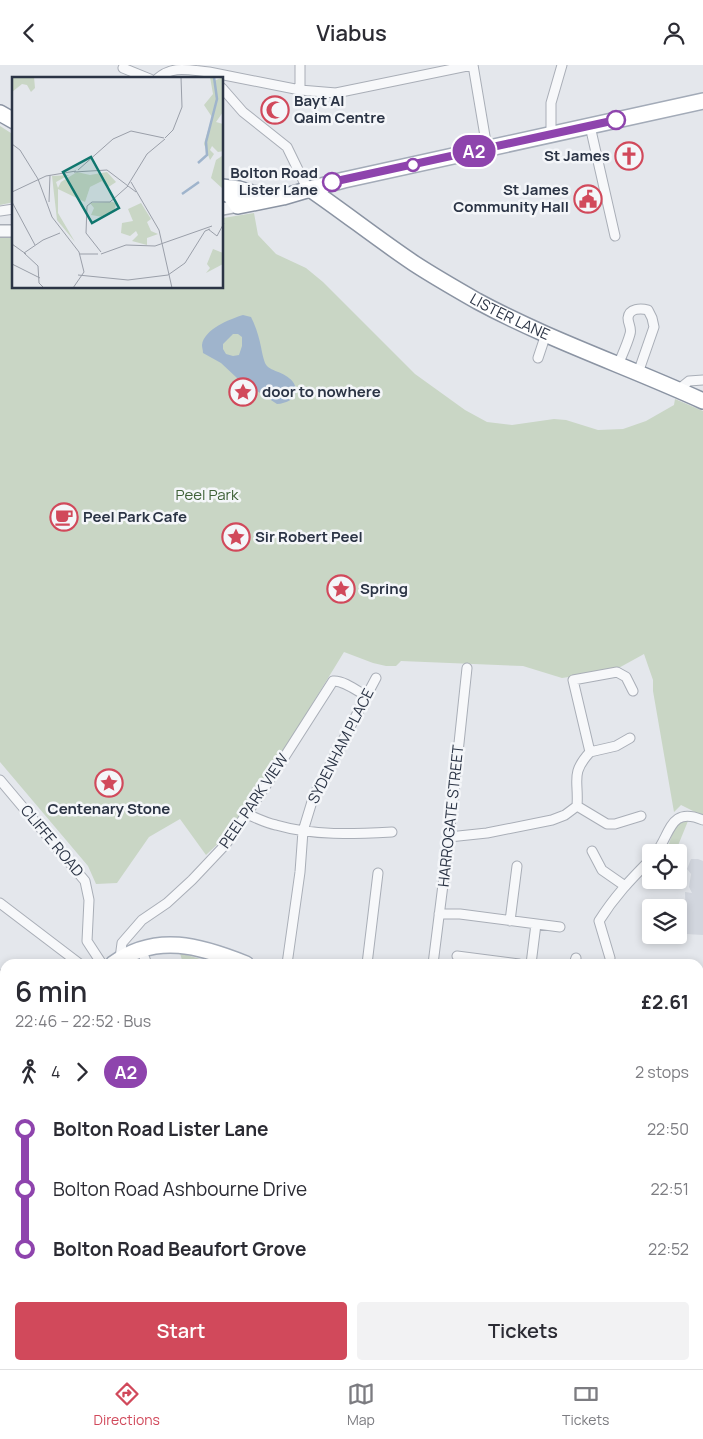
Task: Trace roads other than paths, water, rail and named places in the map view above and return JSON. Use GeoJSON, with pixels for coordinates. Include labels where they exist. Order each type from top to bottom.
{"type":"FeatureCollection","features":[{"type":"Feature","properties":{"kind":"main road"},"geometry":{"type":"LineString","coordinates":[[224,193],[230,195],[230,208],[344,180],[703,101]]}},
{"type":"Feature","properties":{"kind":"main road"},"geometry":{"type":"LineString","coordinates":[[0,113],[12,120]]}},
{"type":"Feature","properties":{"kind":"main road"},"geometry":{"type":"LineString","coordinates":[[332,205],[333,197],[344,180]]}},
{"type":"Feature","properties":{"kind":"main road"},"geometry":{"type":"LineString","coordinates":[[224,187],[276,198]]}},
{"type":"Feature","properties":{"kind":"main road","name":"LISTER LANE"},"geometry":{"type":"LineString","coordinates":[[310,189],[416,265],[478,301],[546,334],[679,389],[703,401]]}},
{"type":"Feature","properties":{"kind":"main road","name":"LISTER LANE"},"geometry":{"type":"LineString","coordinates":[[276,198],[332,205]]}},
{"type":"Feature","properties":{"kind":"main road"},"geometry":{"type":"LineString","coordinates":[[121,959],[141,949],[167,944],[191,946],[234,959]]}},
{"type":"Feature","properties":{"kind":"street"},"geometry":{"type":"LineString","coordinates":[[300,65],[300,90]]}},
{"type":"Feature","properties":{"kind":"street"},"geometry":{"type":"LineString","coordinates":[[159,77],[164,71],[178,66],[198,75],[210,72],[300,90],[336,93],[473,65],[487,149]]}},
{"type":"Feature","properties":{"kind":"street"},"geometry":{"type":"LineString","coordinates":[[551,134],[551,103],[562,65]]}},
{"type":"Feature","properties":{"kind":"street"},"geometry":{"type":"LineString","coordinates":[[123,68],[145,77]]}},
{"type":"Feature","properties":{"kind":"street"},"geometry":{"type":"LineString","coordinates":[[224,90],[243,112],[287,147],[304,182],[310,189]]}},
{"type":"Feature","properties":{"kind":"street"},"geometry":{"type":"LineString","coordinates":[[590,126],[615,236]]}},
{"type":"Feature","properties":{"kind":"street"},"geometry":{"type":"LineString","coordinates":[[618,365],[631,331],[628,318],[630,313],[635,309],[642,308],[648,310],[654,327],[638,373]]}},
{"type":"Feature","properties":{"kind":"street"},"geometry":{"type":"LineString","coordinates":[[538,358],[546,334]]}},
{"type":"Feature","properties":{"kind":"street"},"geometry":{"type":"LineString","coordinates":[[679,389],[690,381],[703,380]]}},
{"type":"Feature","properties":{"kind":"street","name":"HARROGATE STREET"},"geometry":{"type":"LineString","coordinates":[[434,959],[467,668]]}},
{"type":"Feature","properties":{"kind":"street"},"geometry":{"type":"LineString","coordinates":[[590,753],[573,680],[617,672],[626,677],[633,691]]}},
{"type":"Feature","properties":{"kind":"street","name":"SYDENHAM PLACE"},"geometry":{"type":"LineString","coordinates":[[288,959],[300,872],[303,831],[314,795],[376,678]]}},
{"type":"Feature","properties":{"kind":"street","name":"PEEL PARK VIEW"},"geometry":{"type":"LineString","coordinates":[[118,959],[122,943],[142,921],[167,903],[226,844],[333,681],[343,683],[366,696]]}},
{"type":"Feature","properties":{"kind":"street"},"geometry":{"type":"LineString","coordinates":[[577,806],[576,778],[581,763],[590,753],[616,746],[630,738]]}},
{"type":"Feature","properties":{"kind":"street","name":"CLIFFE ROAD"},"geometry":{"type":"LineString","coordinates":[[0,780],[85,881],[89,899],[87,941],[99,959]]}},
{"type":"Feature","properties":{"kind":"street"},"geometry":{"type":"LineString","coordinates":[[449,837],[487,833],[552,820],[564,815],[577,806]]}},
{"type":"Feature","properties":{"kind":"street"},"geometry":{"type":"LineString","coordinates":[[577,806],[607,824],[615,824],[641,816]]}},
{"type":"Feature","properties":{"kind":"street"},"geometry":{"type":"LineString","coordinates":[[247,814],[276,825],[303,831],[337,835],[392,832]]}},
{"type":"Feature","properties":{"kind":"street"},"geometry":{"type":"LineString","coordinates":[[661,844],[670,826],[678,818],[687,815],[703,820]]}},
{"type":"Feature","properties":{"kind":"street"},"geometry":{"type":"LineString","coordinates":[[592,851],[602,871],[625,886]]}},
{"type":"Feature","properties":{"kind":"street"},"geometry":{"type":"LineString","coordinates":[[510,921],[516,866]]}},
{"type":"Feature","properties":{"kind":"street"},"geometry":{"type":"LineString","coordinates":[[610,957],[599,921],[611,903],[642,867]]}},
{"type":"Feature","properties":{"kind":"street"},"geometry":{"type":"LineString","coordinates":[[368,959],[378,873]]}},
{"type":"Feature","properties":{"kind":"street"},"geometry":{"type":"LineString","coordinates":[[0,903],[73,959]]}},
{"type":"Feature","properties":{"kind":"street"},"geometry":{"type":"LineString","coordinates":[[439,914],[460,914],[560,927]]}},
{"type":"Feature","properties":{"kind":"street"},"geometry":{"type":"LineString","coordinates":[[532,959],[536,924]]}},
{"type":"Feature","properties":{"kind":"street"},"geometry":{"type":"LineString","coordinates":[[141,949],[145,959]]}},
{"type":"Feature","properties":{"kind":"street"},"geometry":{"type":"LineString","coordinates":[[457,956],[480,959]]}},
{"type":"Feature","properties":{"kind":"water"},"geometry":{"type":"Polygon","coordinates":[[[243,315],[251,317],[267,366],[290,378],[293,382],[296,391],[290,400],[277,404],[237,378],[221,363],[203,353],[202,345],[207,334],[218,325],[243,315]],[[233,334],[223,344],[226,354],[239,355],[242,337],[238,334],[233,334]]]}},
{"type":"Feature","properties":{"kind":"place","name":"Bayt Al Qaim Centre"},"geometry":{"type":"Point","coordinates":[275,110]}},
{"type":"Feature","properties":{"kind":"place","name":"St James"},"geometry":{"type":"Point","coordinates":[629,156]}},
{"type":"Feature","properties":{"kind":"place","name":"Bolton Road Lister Lane"},"geometry":{"type":"Point","coordinates":[332,182]}},
{"type":"Feature","properties":{"kind":"place","name":"St James Community Hall"},"geometry":{"type":"Point","coordinates":[588,199]}},
{"type":"Feature","properties":{"kind":"place","name":"door to nowhere"},"geometry":{"type":"Point","coordinates":[243,392]}},
{"type":"Feature","properties":{"kind":"place","name":"Peel Park Cafe"},"geometry":{"type":"Point","coordinates":[64,517]}},
{"type":"Feature","properties":{"kind":"place","name":"Sir Robert Peel"},"geometry":{"type":"Point","coordinates":[236,537]}},
{"type":"Feature","properties":{"kind":"place","name":"Spring"},"geometry":{"type":"Point","coordinates":[341,589]}},
{"type":"Feature","properties":{"kind":"place","name":"Centenary Stone"},"geometry":{"type":"Point","coordinates":[109,783]}},
{"type":"Feature","properties":{"kind":"park label","name":"Peel Park"},"geometry":{"type":"Point","coordinates":[207,495]}}]}
